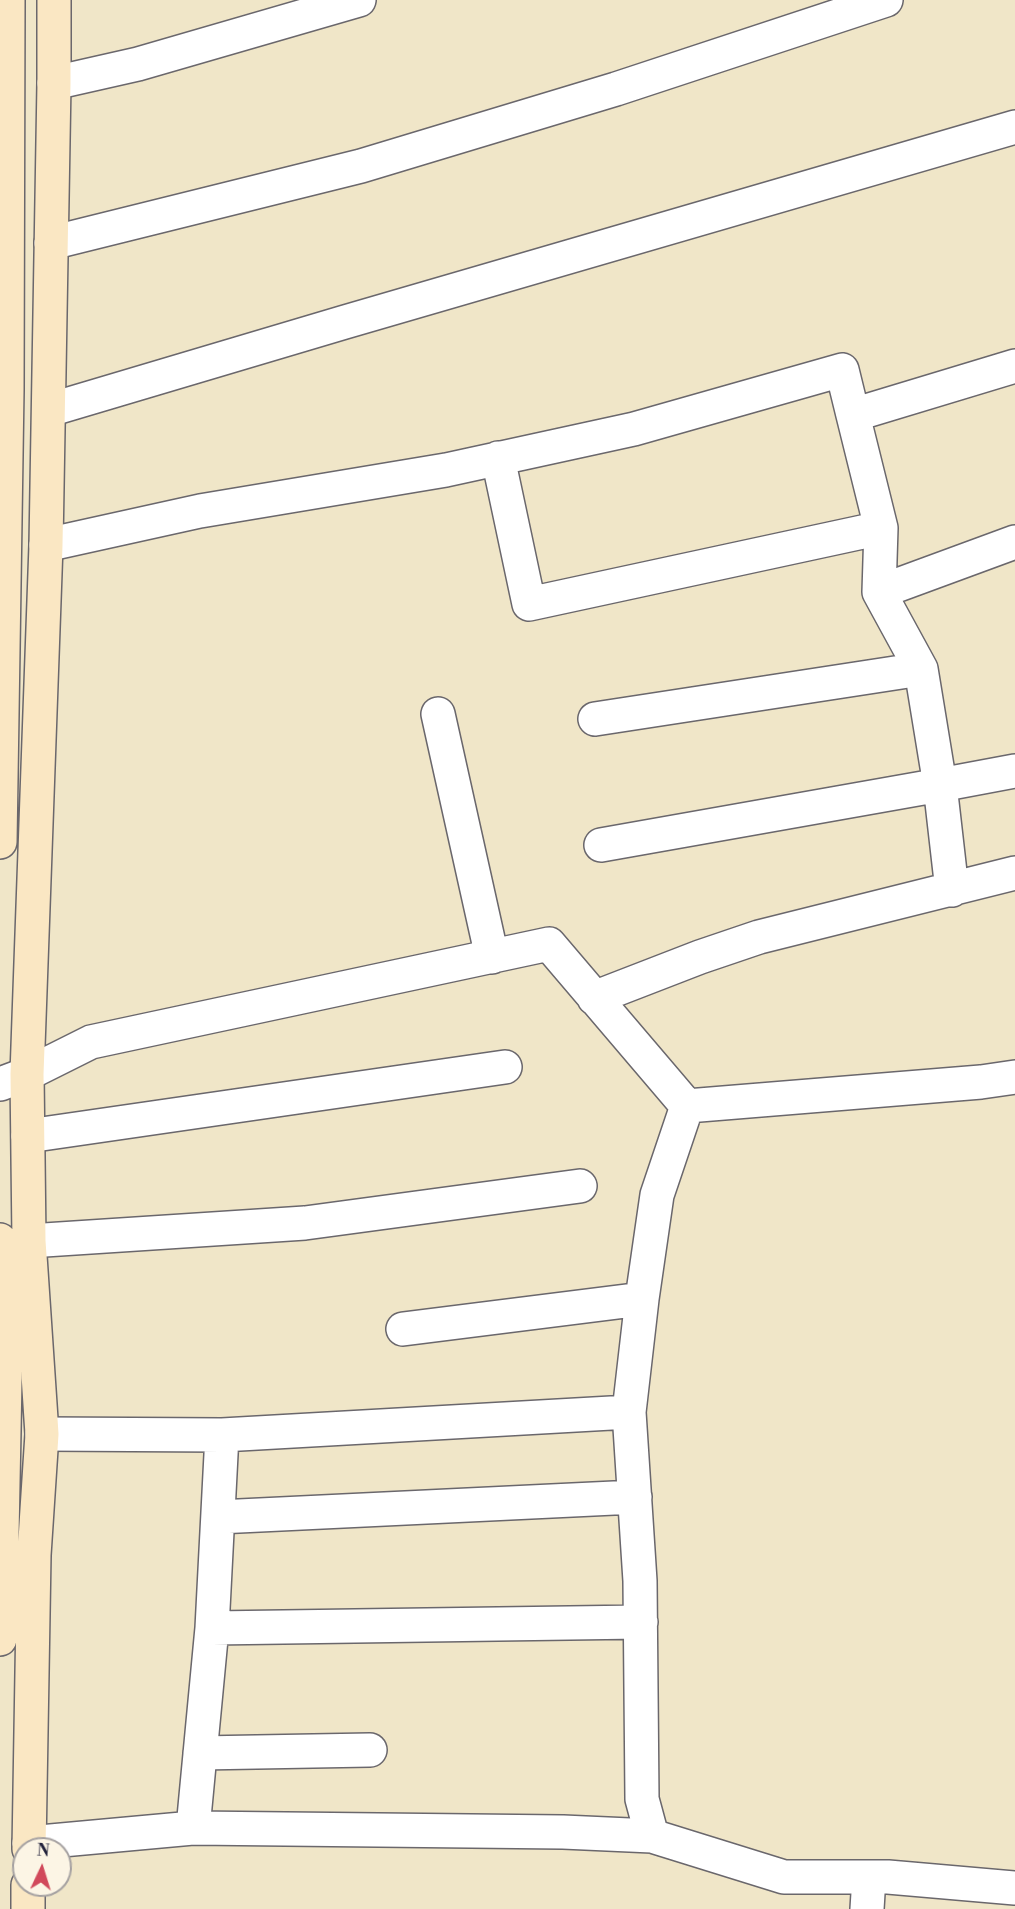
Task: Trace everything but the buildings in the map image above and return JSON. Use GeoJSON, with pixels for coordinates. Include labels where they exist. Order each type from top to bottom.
{"type":"FeatureCollection","features":[{"type":"Feature","properties":{"kind":"main road"},"geometry":{"type":"LineString","coordinates":[[0,842],[8,390],[8,0]]}},
{"type":"Feature","properties":{"kind":"main road"},"geometry":{"type":"LineString","coordinates":[[0,1639],[2,1379],[14,1241],[28,1136],[13,1079],[46,545],[54,0]]}},
{"type":"Feature","properties":{"kind":"main road"},"geometry":{"type":"LineString","coordinates":[[14,1241],[38,1375],[42,1434],[34,1555],[29,1837]]}},
{"type":"Feature","properties":{"kind":"street"},"geometry":{"type":"LineString","coordinates":[[54,83],[138,64],[360,0]]}},
{"type":"Feature","properties":{"kind":"street"},"geometry":{"type":"LineString","coordinates":[[51,243],[362,166],[616,89],[886,0]]}},
{"type":"Feature","properties":{"kind":"street"},"geometry":{"type":"LineString","coordinates":[[49,410],[1015,127]]}},
{"type":"Feature","properties":{"kind":"street"},"geometry":{"type":"LineString","coordinates":[[853,415],[1015,366]]}},
{"type":"Feature","properties":{"kind":"street"},"geometry":{"type":"LineString","coordinates":[[46,545],[200,511],[446,470],[634,429],[842,370],[881,528],[879,592],[921,669],[940,784],[952,890]]}},
{"type":"Feature","properties":{"kind":"street"},"geometry":{"type":"LineString","coordinates":[[498,458],[529,604],[881,528]]}},
{"type":"Feature","properties":{"kind":"street"},"geometry":{"type":"LineString","coordinates":[[879,592],[1015,542]]}},
{"type":"Feature","properties":{"kind":"street"},"geometry":{"type":"LineString","coordinates":[[595,719],[921,669]]}},
{"type":"Feature","properties":{"kind":"street"},"geometry":{"type":"LineString","coordinates":[[438,714],[492,957]]}},
{"type":"Feature","properties":{"kind":"street"},"geometry":{"type":"LineString","coordinates":[[601,845],[1015,771]]}},
{"type":"Feature","properties":{"kind":"street"},"geometry":{"type":"LineString","coordinates":[[594,998],[700,957],[759,938],[1015,873]]}},
{"type":"Feature","properties":{"kind":"street"},"geometry":{"type":"LineString","coordinates":[[13,1079],[91,1042],[549,944],[687,1106]]}},
{"type":"Feature","properties":{"kind":"street"},"geometry":{"type":"LineString","coordinates":[[28,1136],[505,1067]]}},
{"type":"Feature","properties":{"kind":"street"},"geometry":{"type":"LineString","coordinates":[[687,1106],[981,1082],[1015,1077]]}},
{"type":"Feature","properties":{"kind":"street"},"geometry":{"type":"LineString","coordinates":[[652,1836],[642,1799],[640,1581],[629,1412],[657,1195],[687,1106]]}},
{"type":"Feature","properties":{"kind":"street"},"geometry":{"type":"LineString","coordinates":[[14,1241],[305,1223],[580,1186]]}},
{"type":"Feature","properties":{"kind":"street"},"geometry":{"type":"LineString","coordinates":[[404,1329],[642,1299]]}},
{"type":"Feature","properties":{"kind":"street"},"geometry":{"type":"LineString","coordinates":[[2,1379],[38,1375]]}},
{"type":"Feature","properties":{"kind":"street"},"geometry":{"type":"LineString","coordinates":[[42,1434],[222,1435],[629,1412]]}},
{"type":"Feature","properties":{"kind":"street"},"geometry":{"type":"LineString","coordinates":[[193,1828],[212,1628],[222,1435]]}},
{"type":"Feature","properties":{"kind":"street"},"geometry":{"type":"LineString","coordinates":[[218,1517],[635,1497]]}},
{"type":"Feature","properties":{"kind":"street"},"geometry":{"type":"LineString","coordinates":[[1,1538],[34,1555]]}},
{"type":"Feature","properties":{"kind":"street"},"geometry":{"type":"LineString","coordinates":[[212,1628],[641,1622]]}},
{"type":"Feature","properties":{"kind":"street"},"geometry":{"type":"LineString","coordinates":[[200,1753],[370,1750]]}},
{"type":"Feature","properties":{"kind":"street"},"geometry":{"type":"LineString","coordinates":[[72,1841],[193,1828],[563,1832],[652,1836],[784,1877],[888,1876],[1015,1888]]}},
{"type":"Feature","properties":{"kind":"street"},"geometry":{"type":"LineString","coordinates":[[867,1909],[868,1877]]}}]}
